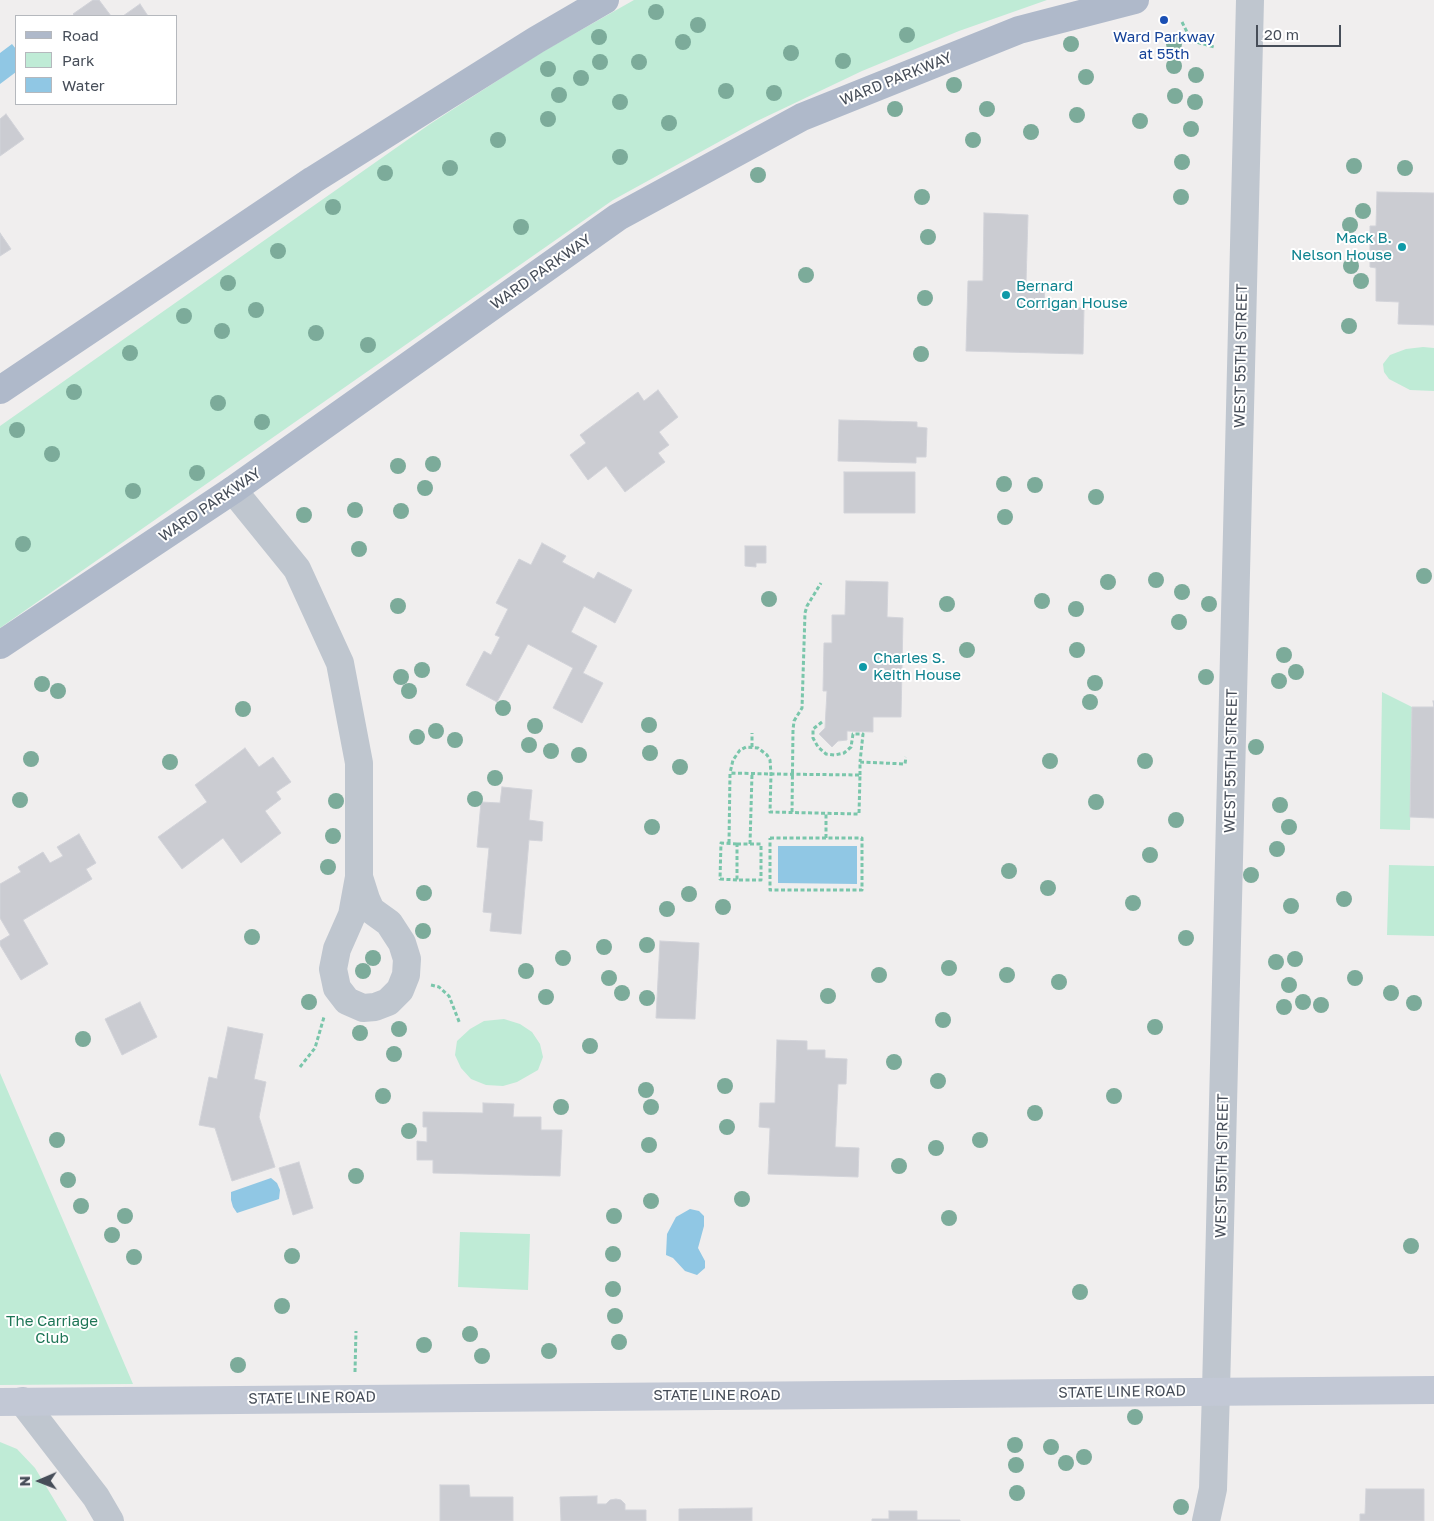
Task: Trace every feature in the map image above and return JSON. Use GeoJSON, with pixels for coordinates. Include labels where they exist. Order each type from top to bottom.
{"type":"FeatureCollection","features":[{"type":"Feature","properties":{"kind":"main road"},"geometry":{"type":"LineString","coordinates":[[0,390],[313,180],[536,40],[605,0]]}},
{"type":"Feature","properties":{"kind":"main road","name":"WARD PARKWAY"},"geometry":{"type":"LineString","coordinates":[[0,645],[233,490],[618,217],[802,117],[1019,30],[1135,0]]}},
{"type":"Feature","properties":{"kind":"main road","name":"STATE LINE ROAD"},"geometry":{"type":"LineString","coordinates":[[11,1402],[1434,1390]]}},
{"type":"Feature","properties":{"kind":"street","name":"WEST 55TH STREET"},"geometry":{"type":"LineString","coordinates":[[1206,1521],[1213,1489],[1216,1391],[1250,0]]}},
{"type":"Feature","properties":{"kind":"street"},"geometry":{"type":"LineString","coordinates":[[233,490],[297,569],[340,662],[359,763],[359,877]]}},
{"type":"Feature","properties":{"kind":"street"},"geometry":{"type":"LineString","coordinates":[[11,1402],[96,1497],[110,1521]]}},
{"type":"Feature","properties":{"kind":"path"},"geometry":{"type":"LineString","coordinates":[[1182,22],[1187,32],[1196,42],[1214,46]]}},
{"type":"Feature","properties":{"kind":"path"},"geometry":{"type":"LineString","coordinates":[[792,812],[793,725],[802,708],[805,613],[806,606],[821,583]]}},
{"type":"Feature","properties":{"kind":"path"},"geometry":{"type":"LineString","coordinates":[[729,843],[730,773],[736,754],[746,747],[758,748],[768,755],[770,760],[770,812],[860,814],[860,762],[863,734],[853,734],[851,747],[844,753],[826,754],[818,747],[813,738],[814,728],[822,722]]}},
{"type":"Feature","properties":{"kind":"path"},"geometry":{"type":"LineString","coordinates":[[752,732],[752,747]]}},
{"type":"Feature","properties":{"kind":"path"},"geometry":{"type":"LineString","coordinates":[[860,762],[906,764],[906,757]]}},
{"type":"Feature","properties":{"kind":"path"},"geometry":{"type":"LineString","coordinates":[[730,773],[860,775]]}},
{"type":"Feature","properties":{"kind":"path"},"geometry":{"type":"LineString","coordinates":[[750,844],[752,774]]}},
{"type":"Feature","properties":{"kind":"path"},"geometry":{"type":"LineString","coordinates":[[826,813],[826,838]]}},
{"type":"Feature","properties":{"kind":"path"},"geometry":{"type":"LineString","coordinates":[[770,838],[862,838],[862,890],[770,890],[770,863],[770,838]]}},
{"type":"Feature","properties":{"kind":"path"},"geometry":{"type":"LineString","coordinates":[[721,843],[737,844],[762,844],[761,880],[720,879],[721,843]]}},
{"type":"Feature","properties":{"kind":"path"},"geometry":{"type":"LineString","coordinates":[[737,844],[738,880]]}},
{"type":"Feature","properties":{"kind":"path"},"geometry":{"type":"LineString","coordinates":[[761,862],[770,863]]}},
{"type":"Feature","properties":{"kind":"path"},"geometry":{"type":"LineString","coordinates":[[440,987],[449,996],[460,1024]]}},
{"type":"Feature","properties":{"kind":"path"},"geometry":{"type":"LineString","coordinates":[[300,1067],[315,1048],[325,1013]]}},
{"type":"Feature","properties":{"kind":"path"},"geometry":{"type":"LineString","coordinates":[[355,1398],[356,1331]]}},
{"type":"Feature","properties":{"kind":"green space"},"geometry":{"type":"Polygon","coordinates":[[[634,0],[1047,0],[959,31],[862,71],[755,122],[613,200],[0,628],[0,426],[430,124],[542,52],[634,0]]]}},
{"type":"Feature","properties":{"kind":"green space"},"geometry":{"type":"Polygon","coordinates":[[[1434,348],[1434,391],[1410,390],[1389,379],[1384,372],[1383,364],[1390,355],[1406,349],[1434,348]]]}},
{"type":"Feature","properties":{"kind":"green space"},"geometry":{"type":"Polygon","coordinates":[[[1382,692],[1412,707],[1410,830],[1380,829],[1382,692]]]}},
{"type":"Feature","properties":{"kind":"green space"},"geometry":{"type":"Polygon","coordinates":[[[1389,865],[1434,866],[1434,936],[1387,935],[1389,865]]]}},
{"type":"Feature","properties":{"kind":"green space"},"geometry":{"type":"Polygon","coordinates":[[[504,1019],[520,1024],[532,1032],[540,1044],[543,1057],[538,1070],[517,1082],[503,1086],[486,1085],[471,1079],[461,1068],[455,1055],[457,1041],[470,1029],[484,1021],[504,1019]]]}},
{"type":"Feature","properties":{"kind":"green space","name":"The Carriage Club"},"geometry":{"type":"Polygon","coordinates":[[[0,1073],[133,1384],[0,1385],[0,1073]]]}},
{"type":"Feature","properties":{"kind":"green space"},"geometry":{"type":"Polygon","coordinates":[[[460,1232],[530,1234],[528,1290],[458,1287],[460,1232]]]}},
{"type":"Feature","properties":{"kind":"green space"},"geometry":{"type":"Polygon","coordinates":[[[0,1442],[17,1449],[35,1468],[67,1521],[0,1521],[0,1442]]]}},
{"type":"Feature","properties":{"kind":"water"},"geometry":{"type":"Polygon","coordinates":[[[12,44],[15,48],[15,73],[0,84],[0,53],[12,44]]]}},
{"type":"Feature","properties":{"kind":"water"},"geometry":{"type":"Polygon","coordinates":[[[778,846],[857,846],[857,884],[778,883],[778,846]]]}},
{"type":"Feature","properties":{"kind":"water"},"geometry":{"type":"Polygon","coordinates":[[[271,1178],[277,1183],[280,1190],[279,1199],[237,1213],[231,1200],[231,1192],[271,1178]]]}},
{"type":"Feature","properties":{"kind":"water"},"geometry":{"type":"Polygon","coordinates":[[[690,1209],[699,1211],[704,1216],[704,1226],[698,1248],[705,1261],[705,1268],[697,1275],[685,1271],[673,1258],[666,1255],[667,1234],[676,1217],[690,1209]]]}},
{"type":"Feature","properties":{"kind":"building"},"geometry":{"type":"Polygon","coordinates":[[[93,0],[99,0],[110,15],[74,15],[93,0]]]}},
{"type":"Feature","properties":{"kind":"building"},"geometry":{"type":"Polygon","coordinates":[[[140,4],[147,15],[124,15],[140,4]]]}},
{"type":"Feature","properties":{"kind":"building"},"geometry":{"type":"Polygon","coordinates":[[[6,114],[24,139],[0,156],[0,119],[6,114]]]}},
{"type":"Feature","properties":{"kind":"building","name":"Mack B. Nelson House"},"geometry":{"type":"Polygon","coordinates":[[[1377,192],[1434,193],[1434,325],[1398,324],[1399,302],[1376,301],[1376,268],[1370,267],[1370,226],[1376,226],[1377,192]]]}},
{"type":"Feature","properties":{"kind":"building","name":"Bernard Corrigan House"},"geometry":{"type":"Polygon","coordinates":[[[984,213],[1028,215],[1026,283],[1045,284],[1044,307],[1084,308],[1083,354],[966,351],[968,281],[983,281],[984,213]]]}},
{"type":"Feature","properties":{"kind":"building"},"geometry":{"type":"Polygon","coordinates":[[[0,233],[11,249],[0,256],[0,233]]]}},
{"type":"Feature","properties":{"kind":"building"},"geometry":{"type":"Polygon","coordinates":[[[658,390],[678,417],[659,432],[669,445],[658,453],[665,462],[625,492],[606,466],[588,480],[570,455],[586,443],[580,435],[638,392],[644,401],[658,390]]]}},
{"type":"Feature","properties":{"kind":"building"},"geometry":{"type":"Polygon","coordinates":[[[839,420],[917,422],[917,427],[927,428],[926,457],[916,457],[916,463],[838,461],[839,420]]]}},
{"type":"Feature","properties":{"kind":"building"},"geometry":{"type":"Polygon","coordinates":[[[844,472],[915,472],[915,513],[844,513],[844,472]]]}},
{"type":"Feature","properties":{"kind":"building"},"geometry":{"type":"Polygon","coordinates":[[[542,543],[566,556],[562,562],[594,579],[598,572],[632,590],[615,623],[584,606],[571,632],[597,646],[583,673],[603,683],[582,723],[553,708],[573,668],[528,644],[497,702],[466,685],[484,651],[491,655],[500,637],[495,635],[508,609],[496,603],[519,559],[531,565],[542,543]]]}},
{"type":"Feature","properties":{"kind":"building"},"geometry":{"type":"Polygon","coordinates":[[[745,546],[766,546],[766,563],[756,563],[756,567],[745,566],[745,546]]]}},
{"type":"Feature","properties":{"kind":"building","name":"Charles S. Keith House"},"geometry":{"type":"Polygon","coordinates":[[[846,581],[888,582],[887,617],[903,618],[901,717],[873,717],[873,732],[847,731],[847,740],[838,741],[832,747],[819,734],[825,728],[827,691],[823,691],[824,643],[832,643],[832,615],[845,615],[846,581]]]}},
{"type":"Feature","properties":{"kind":"building"},"geometry":{"type":"Polygon","coordinates":[[[1412,707],[1434,707],[1434,818],[1410,817],[1412,707]]]}},
{"type":"Feature","properties":{"kind":"building"},"geometry":{"type":"Polygon","coordinates":[[[245,748],[259,767],[273,757],[291,782],[276,792],[281,799],[265,811],[281,833],[241,863],[223,838],[182,869],[158,837],[207,802],[195,785],[245,748]]]}},
{"type":"Feature","properties":{"kind":"building"},"geometry":{"type":"Polygon","coordinates":[[[502,787],[532,790],[529,820],[543,822],[542,841],[529,840],[521,934],[490,931],[492,913],[483,912],[489,848],[477,847],[481,802],[500,803],[502,787]]]}},
{"type":"Feature","properties":{"kind":"building"},"geometry":{"type":"Polygon","coordinates":[[[79,834],[96,863],[86,869],[92,879],[23,920],[48,964],[21,980],[0,945],[0,941],[10,935],[0,918],[0,884],[21,872],[18,867],[43,852],[50,863],[63,856],[57,847],[79,834]]]}},
{"type":"Feature","properties":{"kind":"building"},"geometry":{"type":"Polygon","coordinates":[[[660,941],[699,943],[695,1019],[656,1018],[660,941]]]}},
{"type":"Feature","properties":{"kind":"building"},"geometry":{"type":"Polygon","coordinates":[[[140,1002],[157,1037],[122,1055],[105,1019],[140,1002]]]}},
{"type":"Feature","properties":{"kind":"building"},"geometry":{"type":"Polygon","coordinates":[[[228,1027],[263,1034],[254,1079],[266,1082],[259,1117],[275,1167],[232,1181],[215,1128],[199,1125],[209,1077],[217,1079],[228,1027]]]}},
{"type":"Feature","properties":{"kind":"building"},"geometry":{"type":"Polygon","coordinates":[[[777,1040],[807,1041],[807,1050],[825,1050],[825,1058],[847,1059],[846,1084],[838,1084],[835,1147],[859,1148],[858,1177],[768,1174],[770,1128],[759,1127],[760,1103],[775,1103],[777,1040]]]}},
{"type":"Feature","properties":{"kind":"building"},"geometry":{"type":"Polygon","coordinates":[[[483,1103],[514,1104],[513,1117],[541,1117],[541,1130],[562,1130],[560,1176],[433,1173],[433,1160],[417,1160],[417,1141],[427,1142],[427,1127],[423,1127],[423,1112],[483,1113],[483,1103]]]}},
{"type":"Feature","properties":{"kind":"building"},"geometry":{"type":"Polygon","coordinates":[[[299,1162],[313,1208],[293,1215],[279,1168],[299,1162]]]}},
{"type":"Feature","properties":{"kind":"building"},"geometry":{"type":"Polygon","coordinates":[[[440,1485],[469,1485],[470,1497],[513,1497],[513,1521],[440,1521],[440,1485]]]}},
{"type":"Feature","properties":{"kind":"building"},"geometry":{"type":"Polygon","coordinates":[[[1366,1489],[1424,1489],[1424,1521],[1360,1521],[1360,1514],[1365,1514],[1366,1489]]]}},
{"type":"Feature","properties":{"kind":"building"},"geometry":{"type":"Polygon","coordinates":[[[597,1496],[597,1504],[606,1504],[610,1500],[616,1499],[621,1500],[625,1504],[625,1510],[646,1510],[646,1521],[561,1521],[560,1497],[597,1496]]]}},
{"type":"Feature","properties":{"kind":"building"},"geometry":{"type":"Polygon","coordinates":[[[752,1508],[752,1521],[679,1521],[679,1509],[752,1508]]]}},
{"type":"Feature","properties":{"kind":"building"},"geometry":{"type":"Polygon","coordinates":[[[889,1511],[917,1511],[917,1520],[960,1521],[872,1521],[872,1519],[889,1519],[889,1511]]]}},
{"type":"Feature","properties":{"kind":"place","name":"Ward Parkway at 55th"},"geometry":{"type":"Point","coordinates":[1164,20]}},
{"type":"Feature","properties":{"kind":"place","name":"Mack B. Nelson House"},"geometry":{"type":"Point","coordinates":[1402,247]}},
{"type":"Feature","properties":{"kind":"place","name":"Bernard Corrigan House"},"geometry":{"type":"Point","coordinates":[1006,295]}},
{"type":"Feature","properties":{"kind":"place","name":"Charles S. Keith House"},"geometry":{"type":"Point","coordinates":[863,667]}}]}
